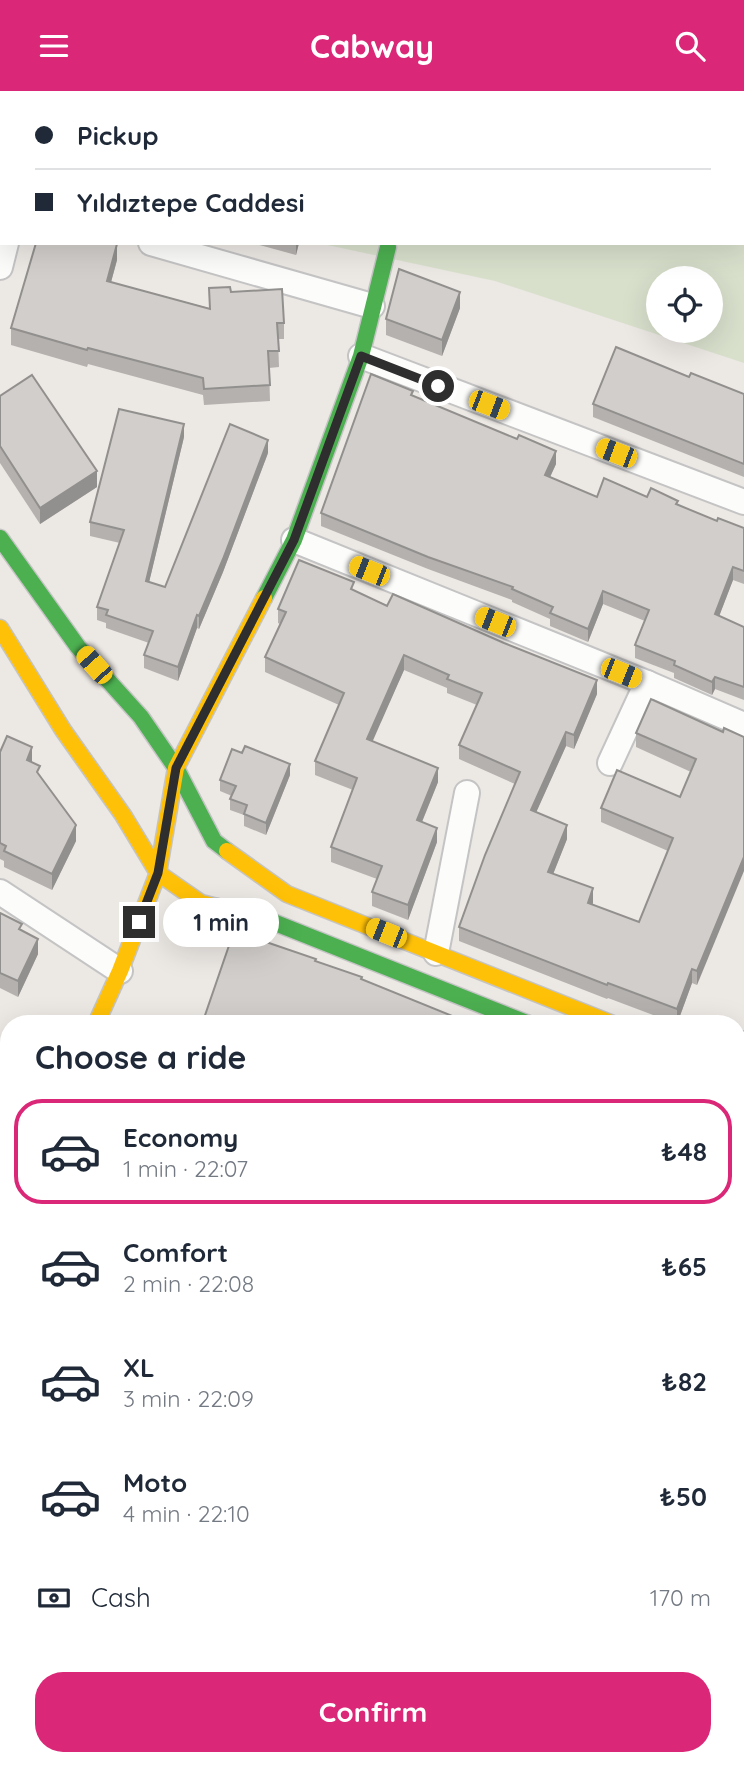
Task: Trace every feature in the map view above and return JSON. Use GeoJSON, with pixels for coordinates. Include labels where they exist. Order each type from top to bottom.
{"type":"FeatureCollection","features":[{"type":"Feature","properties":{"kind":"main road"},"geometry":{"type":"LineString","coordinates":[[100,1015],[158,873],[176,768],[294,540],[361,356],[388,247]]}},
{"type":"Feature","properties":{"kind":"main road"},"geometry":{"type":"LineString","coordinates":[[0,538],[78,647],[141,717],[176,768],[215,841],[287,894],[591,1015]]}},
{"type":"Feature","properties":{"kind":"main road"},"geometry":{"type":"LineString","coordinates":[[0,628],[63,730],[123,815],[158,873],[201,903],[273,922],[506,1015]]}},
{"type":"Feature","properties":{"kind":"street"},"geometry":{"type":"LineString","coordinates":[[0,267],[6,245]]}},
{"type":"Feature","properties":{"kind":"street"},"geometry":{"type":"LineString","coordinates":[[159,245],[372,306]]}},
{"type":"Feature","properties":{"kind":"street"},"geometry":{"type":"LineString","coordinates":[[361,356],[744,502]]}},
{"type":"Feature","properties":{"kind":"street"},"geometry":{"type":"LineString","coordinates":[[294,540],[744,725]]}},
{"type":"Feature","properties":{"kind":"street"},"geometry":{"type":"LineString","coordinates":[[610,763],[647,683]]}},
{"type":"Feature","properties":{"kind":"street"},"geometry":{"type":"LineString","coordinates":[[436,953],[467,793]]}},
{"type":"Feature","properties":{"kind":"street"},"geometry":{"type":"LineString","coordinates":[[0,892],[120,971]]}},
{"type":"Feature","properties":{"kind":"green space"},"geometry":{"type":"Polygon","coordinates":[[[327,245],[744,245],[744,363],[683,343],[723,343],[723,266],[646,266],[646,331],[495,281],[327,245]]]}},
{"type":"Feature","properties":{"kind":"building"},"geometry":{"type":"Polygon","coordinates":[[[35,245],[117,245],[107,281],[210,309],[209,288],[230,287],[231,292],[282,289],[284,323],[277,323],[279,351],[268,351],[270,385],[204,389],[203,378],[88,348],[87,350],[11,328],[35,245]]]}},
{"type":"Feature","properties":{"kind":"building"},"geometry":{"type":"Polygon","coordinates":[[[399,269],[460,292],[442,340],[386,319],[399,269]]]}},
{"type":"Feature","properties":{"kind":"building"},"geometry":{"type":"Polygon","coordinates":[[[616,347],[689,377],[691,373],[744,394],[744,464],[593,404],[616,347]]]}},
{"type":"Feature","properties":{"kind":"building"},"geometry":{"type":"Polygon","coordinates":[[[371,374],[413,391],[411,395],[517,439],[519,435],[556,451],[545,475],[597,497],[604,478],[647,497],[651,488],[678,501],[676,504],[717,521],[718,518],[744,528],[744,571],[733,567],[715,614],[744,627],[744,687],[715,677],[712,682],[674,665],[675,661],[635,645],[649,610],[603,591],[588,629],[550,613],[553,607],[512,589],[513,587],[428,557],[321,513],[371,374]]]}},
{"type":"Feature","properties":{"kind":"building"},"geometry":{"type":"Polygon","coordinates":[[[32,375],[97,471],[40,508],[0,446],[0,396],[32,375]]]}},
{"type":"Feature","properties":{"kind":"building"},"geometry":{"type":"Polygon","coordinates":[[[119,409],[184,424],[146,581],[165,587],[230,424],[268,440],[178,667],[144,655],[153,631],[106,615],[108,610],[97,607],[124,530],[90,522],[119,409]]]}},
{"type":"Feature","properties":{"kind":"building"},"geometry":{"type":"Polygon","coordinates":[[[299,560],[354,582],[351,589],[387,606],[393,594],[597,680],[574,735],[566,732],[531,810],[567,825],[548,872],[593,888],[588,903],[639,922],[673,838],[601,808],[617,770],[680,797],[696,759],[636,733],[651,699],[723,732],[724,728],[744,737],[744,857],[697,971],[692,969],[677,1009],[608,983],[607,985],[459,927],[485,855],[520,772],[459,745],[482,693],[447,679],[449,675],[404,655],[367,739],[438,768],[417,820],[437,828],[408,905],[372,892],[382,866],[331,847],[357,778],[315,761],[344,693],[265,657],[286,612],[278,609],[299,560]]]}},
{"type":"Feature","properties":{"kind":"building"},"geometry":{"type":"Polygon","coordinates":[[[7,736],[32,747],[27,760],[40,766],[37,772],[76,825],[52,874],[4,851],[6,846],[0,843],[0,752],[7,736]]]}},
{"type":"Feature","properties":{"kind":"building"},"geometry":{"type":"Polygon","coordinates":[[[245,746],[290,764],[266,823],[244,814],[247,805],[230,799],[236,786],[220,780],[232,749],[242,753],[245,746]]]}},
{"type":"Feature","properties":{"kind":"building"},"geometry":{"type":"Polygon","coordinates":[[[0,913],[22,924],[19,929],[38,939],[18,981],[0,973],[0,913]]]}},
{"type":"Feature","properties":{"kind":"building"},"geometry":{"type":"Polygon","coordinates":[[[234,931],[316,959],[315,961],[362,977],[361,979],[450,1015],[205,1015],[234,931]]]}},
{"type":"Feature","properties":{"kind":"traffic: fast"},"geometry":{"type":"LineString","coordinates":[[264,598],[294,540],[361,356],[388,247]]}},
{"type":"Feature","properties":{"kind":"traffic: fast"},"geometry":{"type":"LineString","coordinates":[[0,538],[78,647],[141,717],[176,768],[214,841],[227,851]]}},
{"type":"Feature","properties":{"kind":"traffic: fast"},"geometry":{"type":"LineString","coordinates":[[217,907],[273,922],[506,1015]]}},
{"type":"Feature","properties":{"kind":"traffic: slow"},"geometry":{"type":"LineString","coordinates":[[100,1015],[158,873],[176,768],[264,598]]}},
{"type":"Feature","properties":{"kind":"traffic: slow"},"geometry":{"type":"LineString","coordinates":[[0,628],[63,730],[123,815],[158,873],[201,903],[217,907]]}},
{"type":"Feature","properties":{"kind":"traffic: slow"},"geometry":{"type":"LineString","coordinates":[[227,851],[287,894],[590,1015]]}},
{"type":"Feature","properties":{"kind":"route"},"geometry":{"type":"LineString","coordinates":[[139,922],[158,873],[176,768],[294,540],[361,356],[438,386]]}}]}
